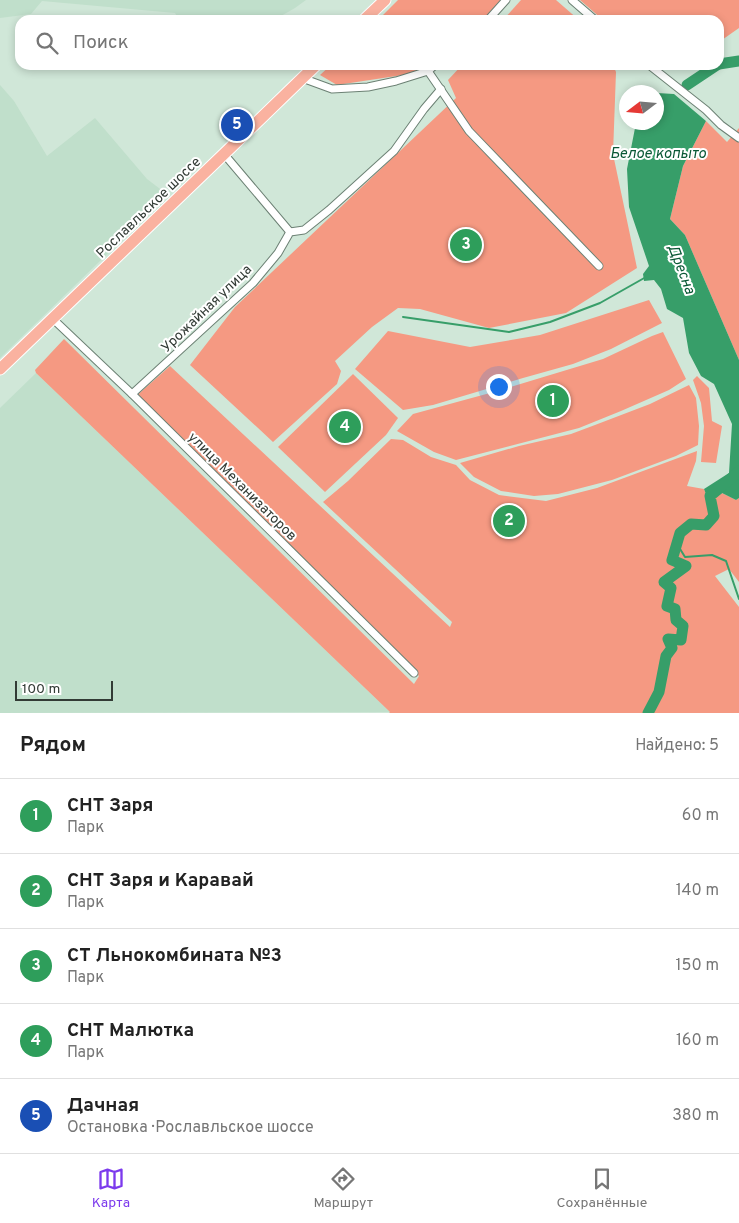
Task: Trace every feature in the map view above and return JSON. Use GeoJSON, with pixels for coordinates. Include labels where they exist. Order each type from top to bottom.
{"type":"FeatureCollection","features":[{"type":"Feature","properties":{"kind":"main road"},"geometry":{"type":"LineString","coordinates":[[369,15],[385,0]]}},
{"type":"Feature","properties":{"kind":"main road","name":"Рославльское шоссе"},"geometry":{"type":"LineString","coordinates":[[0,369],[311,70]]}},
{"type":"Feature","properties":{"kind":"street"},"geometry":{"type":"LineString","coordinates":[[492,15],[506,0]]}},
{"type":"Feature","properties":{"kind":"street"},"geometry":{"type":"LineString","coordinates":[[572,0],[589,15]]}},
{"type":"Feature","properties":{"kind":"street"},"geometry":{"type":"LineString","coordinates":[[655,70],[739,138]]}},
{"type":"Feature","properties":{"kind":"street"},"geometry":{"type":"LineString","coordinates":[[302,78],[332,89],[368,87],[428,71],[469,130],[599,266]]}},
{"type":"Feature","properties":{"kind":"street"},"geometry":{"type":"LineString","coordinates":[[224,154],[290,232],[304,230],[394,151],[441,89]]}},
{"type":"Feature","properties":{"kind":"street","name":"Урожайная улица"},"geometry":{"type":"LineString","coordinates":[[132,394],[253,283],[278,253],[290,232]]}},
{"type":"Feature","properties":{"kind":"street","name":"улица Механизаторов"},"geometry":{"type":"LineString","coordinates":[[52,319],[132,394],[414,673]]}},
{"type":"Feature","properties":{"kind":"shaded area"},"geometry":{"type":"Polygon","coordinates":[[[0,0],[306,0],[283,15],[176,15],[175,13],[42,1],[31,14],[0,18],[0,0]]]}},
{"type":"Feature","properties":{"kind":"shaded area"},"geometry":{"type":"Polygon","coordinates":[[[398,0],[504,0],[489,15],[383,15],[398,0]]]}},
{"type":"Feature","properties":{"kind":"shaded area"},"geometry":{"type":"Polygon","coordinates":[[[521,0],[556,0],[573,15],[508,15],[521,0]]]}},
{"type":"Feature","properties":{"kind":"shaded area"},"geometry":{"type":"Polygon","coordinates":[[[580,0],[739,0],[739,28],[724,38],[724,15],[597,15],[580,0]]]}},
{"type":"Feature","properties":{"kind":"shaded area"},"geometry":{"type":"Polygon","coordinates":[[[326,70],[420,70],[416,73],[337,85],[320,75],[326,70]]]}},
{"type":"Feature","properties":{"kind":"shaded area"},"geometry":{"type":"Polygon","coordinates":[[[457,70],[615,70],[613,154],[637,268],[566,313],[489,328],[420,309],[398,308],[372,327],[335,361],[341,371],[337,384],[273,442],[190,365],[235,307],[456,98],[448,80],[457,70]]]}},
{"type":"Feature","properties":{"kind":"shaded area"},"geometry":{"type":"Polygon","coordinates":[[[0,85],[14,101],[47,156],[95,118],[147,179],[168,195],[0,358],[0,85]]]}},
{"type":"Feature","properties":{"kind":"shaded area"},"geometry":{"type":"Polygon","coordinates":[[[706,121],[727,142],[739,128],[739,360],[685,235],[670,219],[683,166],[706,121]]]}},
{"type":"Feature","properties":{"kind":"shaded area"},"geometry":{"type":"Polygon","coordinates":[[[649,300],[662,323],[611,349],[573,364],[433,405],[403,410],[355,369],[388,331],[470,347],[540,335],[649,300]]]}},
{"type":"Feature","properties":{"kind":"shaded area"},"geometry":{"type":"Polygon","coordinates":[[[663,332],[686,379],[669,390],[579,428],[456,460],[434,452],[397,431],[413,414],[603,359],[663,332]]]}},
{"type":"Feature","properties":{"kind":"shaded area"},"geometry":{"type":"Polygon","coordinates":[[[64,339],[414,684],[419,676],[134,398],[170,366],[450,627],[452,622],[323,502],[348,481],[391,439],[403,440],[431,457],[456,465],[470,480],[499,495],[546,501],[597,488],[697,451],[696,461],[687,486],[704,489],[709,501],[722,493],[736,500],[739,498],[739,582],[729,569],[715,576],[739,607],[739,713],[389,713],[36,373],[35,370],[64,339]]]}},
{"type":"Feature","properties":{"kind":"shaded area"},"geometry":{"type":"Polygon","coordinates":[[[36,373],[390,712],[0,713],[0,408],[36,373]]]}},
{"type":"Feature","properties":{"kind":"shaded area"},"geometry":{"type":"Polygon","coordinates":[[[353,374],[398,418],[386,435],[325,492],[278,447],[353,374]]]}},
{"type":"Feature","properties":{"kind":"shaded area"},"geometry":{"type":"Polygon","coordinates":[[[697,376],[709,388],[712,421],[722,426],[716,463],[701,462],[704,426],[701,403],[693,380],[697,376]]]}},
{"type":"Feature","properties":{"kind":"shaded area"},"geometry":{"type":"Polygon","coordinates":[[[689,385],[696,398],[699,426],[698,445],[676,456],[612,480],[558,494],[534,496],[501,491],[474,477],[460,463],[519,446],[571,434],[650,404],[689,385]]]}},
{"type":"Feature","properties":{"kind":"water","name":"Белое копыто"},"geometry":{"type":"Polygon","coordinates":[[[664,93],[674,94],[706,121],[683,166],[670,219],[685,235],[739,360],[739,498],[736,500],[722,493],[709,502],[704,489],[729,473],[732,424],[714,384],[701,376],[689,353],[683,318],[667,309],[661,289],[654,280],[644,281],[643,274],[649,266],[629,207],[627,169],[635,130],[664,130],[664,93]]]}},
{"type":"Feature","properties":{"kind":"waterway","name":"Дресна"},"geometry":{"type":"LineString","coordinates":[[724,63],[739,61]]}},
{"type":"Feature","properties":{"kind":"waterway","name":"Дресна"},"geometry":{"type":"LineString","coordinates":[[687,85],[710,70]]}},
{"type":"Feature","properties":{"kind":"waterway"},"geometry":{"type":"LineString","coordinates":[[403,317],[509,332],[550,322],[600,303],[646,277]]}},
{"type":"Feature","properties":{"kind":"waterway","name":"Дресна"},"geometry":{"type":"LineString","coordinates":[[648,713],[659,692],[666,656],[672,648],[668,639],[681,640],[683,626],[676,620],[675,609],[667,606],[671,588],[664,582],[686,566],[672,560],[680,533],[691,524],[706,525],[714,516],[710,496],[739,471]]}},
{"type":"Feature","properties":{"kind":"waterway"},"geometry":{"type":"LineString","coordinates":[[677,544],[685,557],[712,555],[726,561],[739,599]]}},
{"type":"Feature","properties":{"kind":"place","name":"Дачная"},"geometry":{"type":"Point","coordinates":[237,125]}},
{"type":"Feature","properties":{"kind":"place","name":"СТ Льнокомбината №3"},"geometry":{"type":"Point","coordinates":[466,245]}},
{"type":"Feature","properties":{"kind":"place","name":"СНТ Заря"},"geometry":{"type":"Point","coordinates":[553,401]}},
{"type":"Feature","properties":{"kind":"place","name":"СНТ Малютка"},"geometry":{"type":"Point","coordinates":[345,427]}},
{"type":"Feature","properties":{"kind":"place","name":"СНТ Заря и Каравай"},"geometry":{"type":"Point","coordinates":[509,521]}}]}
